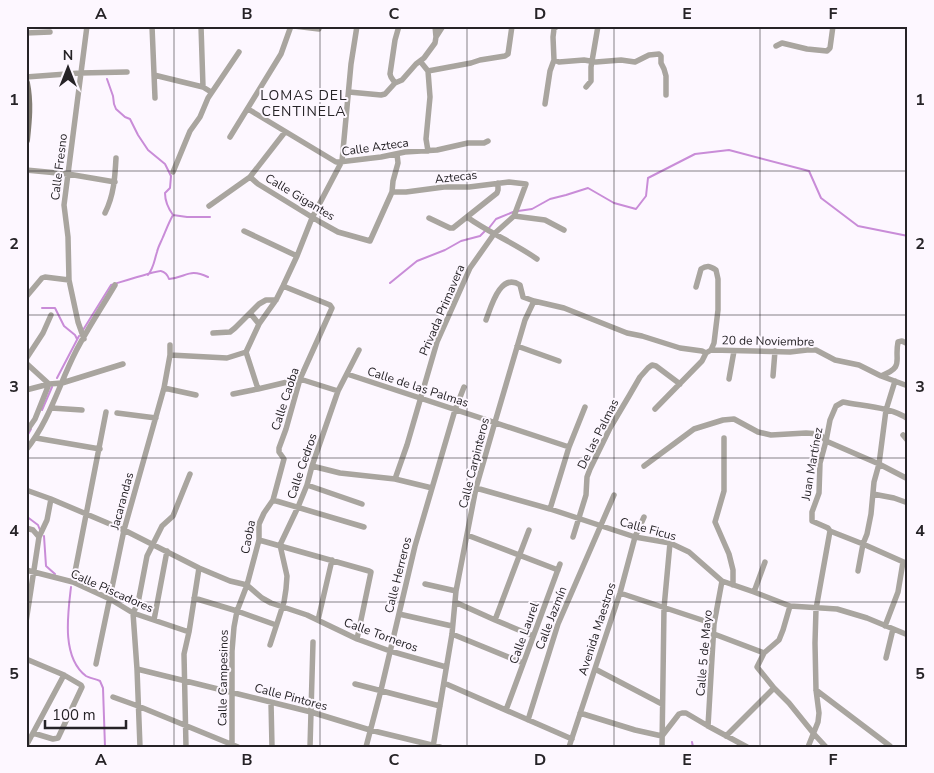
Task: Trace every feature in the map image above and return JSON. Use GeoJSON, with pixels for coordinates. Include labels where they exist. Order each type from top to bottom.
{"type":"FeatureCollection","features":[{"type":"Feature","properties":{"kind":"street","name":"Calle Fresno"},"geometry":{"type":"LineString","coordinates":[[84,339],[78,322],[69,280],[68,237],[64,205],[87,26]]}},
{"type":"Feature","properties":{"kind":"street"},"geometry":{"type":"LineString","coordinates":[[152,26],[155,98]]}},
{"type":"Feature","properties":{"kind":"street"},"geometry":{"type":"LineString","coordinates":[[201,26],[203,87]]}},
{"type":"Feature","properties":{"kind":"street"},"geometry":{"type":"LineString","coordinates":[[230,137],[281,54],[293,26],[319,29]]}},
{"type":"Feature","properties":{"kind":"street"},"geometry":{"type":"LineString","coordinates":[[258,389],[246,352],[259,324],[284,286],[312,218],[342,162],[351,64],[357,26]]}},
{"type":"Feature","properties":{"kind":"street"},"geometry":{"type":"LineString","coordinates":[[395,83],[390,74],[394,40],[399,26]]}},
{"type":"Feature","properties":{"kind":"street"},"geometry":{"type":"LineString","coordinates":[[349,92],[385,94],[424,58],[435,43],[435,26]]}},
{"type":"Feature","properties":{"kind":"street"},"geometry":{"type":"LineString","coordinates":[[436,37],[443,26]]}},
{"type":"Feature","properties":{"kind":"street"},"geometry":{"type":"LineString","coordinates":[[428,71],[505,56],[508,54],[512,26]]}},
{"type":"Feature","properties":{"kind":"street"},"geometry":{"type":"LineString","coordinates":[[545,104],[550,71],[554,60],[554,32],[556,26]]}},
{"type":"Feature","properties":{"kind":"street"},"geometry":{"type":"LineString","coordinates":[[586,87],[591,81],[598,26]]}},
{"type":"Feature","properties":{"kind":"street"},"geometry":{"type":"LineString","coordinates":[[776,46],[782,43],[813,50],[824,51],[830,49],[832,26]]}},
{"type":"Feature","properties":{"kind":"street"},"geometry":{"type":"LineString","coordinates":[[26,33],[50,32]]}},
{"type":"Feature","properties":{"kind":"street"},"geometry":{"type":"LineString","coordinates":[[174,172],[190,131],[200,116],[208,98],[239,52]]}},
{"type":"Feature","properties":{"kind":"street"},"geometry":{"type":"LineString","coordinates":[[554,60],[559,62],[584,60],[635,62],[649,55],[659,54],[666,72],[666,95]]}},
{"type":"Feature","properties":{"kind":"street"},"geometry":{"type":"LineString","coordinates":[[420,61],[428,71],[430,97],[426,136],[428,151]]}},
{"type":"Feature","properties":{"kind":"street"},"geometry":{"type":"LineString","coordinates":[[26,77],[127,72]]}},
{"type":"Feature","properties":{"kind":"street"},"geometry":{"type":"LineString","coordinates":[[154,75],[203,87],[212,92]]}},
{"type":"Feature","properties":{"kind":"street"},"geometry":{"type":"LineString","coordinates":[[26,83],[29,98],[26,140]]}},
{"type":"Feature","properties":{"kind":"street","name":"Calle Azteca"},"geometry":{"type":"LineString","coordinates":[[248,109],[336,162],[382,157],[405,152],[428,151],[468,143],[481,144],[488,140]]}},
{"type":"Feature","properties":{"kind":"street"},"geometry":{"type":"LineString","coordinates":[[209,206],[250,177],[285,132]]}},
{"type":"Feature","properties":{"kind":"street"},"geometry":{"type":"LineString","coordinates":[[392,192],[398,163],[397,154]]}},
{"type":"Feature","properties":{"kind":"street"},"geometry":{"type":"LineString","coordinates":[[105,212],[110,203],[115,182],[116,158]]}},
{"type":"Feature","properties":{"kind":"street"},"geometry":{"type":"LineString","coordinates":[[26,170],[68,174],[115,182]]}},
{"type":"Feature","properties":{"kind":"street","name":"Calle Gigantes"},"geometry":{"type":"LineString","coordinates":[[250,177],[312,218],[338,232],[370,241],[392,192]]}},
{"type":"Feature","properties":{"kind":"street","name":"Aztecas"},"geometry":{"type":"LineString","coordinates":[[392,192],[444,187],[470,187],[509,182],[526,184],[514,216]]}},
{"type":"Feature","properties":{"kind":"street"},"geometry":{"type":"LineString","coordinates":[[429,218],[452,228],[497,193],[498,183]]}},
{"type":"Feature","properties":{"kind":"street"},"geometry":{"type":"LineString","coordinates":[[514,216],[545,220],[564,230]]}},
{"type":"Feature","properties":{"kind":"street","name":"Privada Primavera"},"geometry":{"type":"LineString","coordinates":[[395,479],[407,445],[437,342],[470,268],[494,234],[514,216]]}},
{"type":"Feature","properties":{"kind":"street"},"geometry":{"type":"LineString","coordinates":[[467,217],[537,259]]}},
{"type":"Feature","properties":{"kind":"street"},"geometry":{"type":"LineString","coordinates":[[244,231],[297,256]]}},
{"type":"Feature","properties":{"kind":"street"},"geometry":{"type":"LineString","coordinates":[[655,409],[702,361],[714,343],[718,310],[718,279],[716,270],[707,266],[701,269],[696,287]]}},
{"type":"Feature","properties":{"kind":"street"},"geometry":{"type":"LineString","coordinates":[[26,297],[42,278],[69,280]]}},
{"type":"Feature","properties":{"kind":"street"},"geometry":{"type":"LineString","coordinates":[[486,320],[497,292],[512,281],[520,285],[523,297],[534,302]]}},
{"type":"Feature","properties":{"kind":"street"},"geometry":{"type":"LineString","coordinates":[[26,450],[36,438],[76,351],[115,285]]}},
{"type":"Feature","properties":{"kind":"street","name":"Calle Caoba"},"geometry":{"type":"LineString","coordinates":[[282,469],[284,459],[279,452],[279,448],[300,379],[332,308],[330,305],[284,286]]}},
{"type":"Feature","properties":{"kind":"street"},"geometry":{"type":"LineString","coordinates":[[213,333],[230,332],[259,304],[266,300],[276,300]]}},
{"type":"Feature","properties":{"kind":"street","name":"20 de Noviembre"},"geometry":{"type":"LineString","coordinates":[[534,302],[564,308],[627,333],[680,348],[709,352],[790,352],[816,350],[835,360],[859,365],[908,386]]}},
{"type":"Feature","properties":{"kind":"street","name":"Calle Carpinteros"},"geometry":{"type":"LineString","coordinates":[[435,746],[452,634],[456,592],[476,488],[525,320],[534,302]]}},
{"type":"Feature","properties":{"kind":"street"},"geometry":{"type":"LineString","coordinates":[[250,313],[259,324]]}},
{"type":"Feature","properties":{"kind":"street"},"geometry":{"type":"LineString","coordinates":[[26,359],[43,333],[50,315]]}},
{"type":"Feature","properties":{"kind":"street"},"geometry":{"type":"LineString","coordinates":[[881,376],[896,367],[898,342],[908,344]]}},
{"type":"Feature","properties":{"kind":"street","name":"Jacarandas"},"geometry":{"type":"LineString","coordinates":[[96,664],[124,530],[164,388],[170,345]]}},
{"type":"Feature","properties":{"kind":"street"},"geometry":{"type":"LineString","coordinates":[[517,346],[559,361]]}},
{"type":"Feature","properties":{"kind":"street","name":"Calle Cedros"},"geometry":{"type":"LineString","coordinates":[[280,546],[307,485],[338,391],[359,350]]}},
{"type":"Feature","properties":{"kind":"street"},"geometry":{"type":"LineString","coordinates":[[730,379],[734,351]]}},
{"type":"Feature","properties":{"kind":"street"},"geometry":{"type":"LineString","coordinates":[[773,376],[775,351]]}},
{"type":"Feature","properties":{"kind":"street"},"geometry":{"type":"LineString","coordinates":[[170,355],[227,358],[246,352]]}},
{"type":"Feature","properties":{"kind":"street"},"geometry":{"type":"LineString","coordinates":[[26,363],[49,384]]}},
{"type":"Feature","properties":{"kind":"street"},"geometry":{"type":"LineString","coordinates":[[26,390],[62,383],[123,364]]}},
{"type":"Feature","properties":{"kind":"street","name":"De las Palmas"},"geometry":{"type":"LineString","coordinates":[[573,537],[586,495],[587,477],[590,469],[610,428],[640,378],[652,365],[680,384]]}},
{"type":"Feature","properties":{"kind":"street","name":"Calle de las Palmas"},"geometry":{"type":"LineString","coordinates":[[347,374],[569,447]]}},
{"type":"Feature","properties":{"kind":"street"},"geometry":{"type":"LineString","coordinates":[[234,394],[300,379],[338,391]]}},
{"type":"Feature","properties":{"kind":"street"},"geometry":{"type":"LineString","coordinates":[[858,571],[871,514],[874,482],[879,464],[886,410],[894,380]]}},
{"type":"Feature","properties":{"kind":"street"},"geometry":{"type":"LineString","coordinates":[[26,432],[35,419],[49,384]]}},
{"type":"Feature","properties":{"kind":"street","name":"Calle Herreros"},"geometry":{"type":"LineString","coordinates":[[366,747],[414,546],[455,410],[464,387]]}},
{"type":"Feature","properties":{"kind":"street"},"geometry":{"type":"LineString","coordinates":[[164,388],[196,395]]}},
{"type":"Feature","properties":{"kind":"street","name":"Juan Martínez"},"geometry":{"type":"LineString","coordinates":[[830,531],[828,528],[812,521],[812,512],[819,493],[820,463],[830,420],[836,406],[843,402],[886,410]]}},
{"type":"Feature","properties":{"kind":"street"},"geometry":{"type":"LineString","coordinates":[[550,509],[569,447],[585,407]]}},
{"type":"Feature","properties":{"kind":"street"},"geometry":{"type":"LineString","coordinates":[[51,408],[82,410]]}},
{"type":"Feature","properties":{"kind":"street"},"geometry":{"type":"LineString","coordinates":[[886,410],[903,415],[908,419]]}},
{"type":"Feature","properties":{"kind":"street"},"geometry":{"type":"LineString","coordinates":[[73,582],[106,412]]}},
{"type":"Feature","properties":{"kind":"street"},"geometry":{"type":"LineString","coordinates":[[117,413],[156,418]]}},
{"type":"Feature","properties":{"kind":"street"},"geometry":{"type":"LineString","coordinates":[[644,466],[694,430],[734,418],[758,432],[771,435],[820,434],[826,441],[908,479]]}},
{"type":"Feature","properties":{"kind":"street"},"geometry":{"type":"LineString","coordinates":[[903,435],[908,441]]}},
{"type":"Feature","properties":{"kind":"street"},"geometry":{"type":"LineString","coordinates":[[36,438],[100,449]]}},
{"type":"Feature","properties":{"kind":"street"},"geometry":{"type":"LineString","coordinates":[[724,438],[724,491],[715,522],[730,554],[733,585]]}},
{"type":"Feature","properties":{"kind":"street"},"geometry":{"type":"LineString","coordinates":[[312,466],[340,473],[395,479],[432,488]]}},
{"type":"Feature","properties":{"kind":"street","name":"Caoba"},"geometry":{"type":"LineString","coordinates":[[237,611],[247,585],[259,540],[259,524],[273,500],[282,469]]}},
{"type":"Feature","properties":{"kind":"street"},"geometry":{"type":"LineString","coordinates":[[140,747],[134,613],[147,556],[162,526],[173,516],[190,474]]}},
{"type":"Feature","properties":{"kind":"street"},"geometry":{"type":"LineString","coordinates":[[307,485],[362,504]]}},
{"type":"Feature","properties":{"kind":"street","name":"Calle Ficus"},"geometry":{"type":"LineString","coordinates":[[476,488],[550,509],[635,537],[670,543],[689,552],[722,581],[790,606],[836,609],[866,618],[908,635]]}},
{"type":"Feature","properties":{"kind":"street"},"geometry":{"type":"LineString","coordinates":[[26,490],[124,530],[199,568],[230,581],[247,585]]}},
{"type":"Feature","properties":{"kind":"street"},"geometry":{"type":"LineString","coordinates":[[873,494],[908,503]]}},
{"type":"Feature","properties":{"kind":"street","name":"Calle Jazmín"},"geometry":{"type":"LineString","coordinates":[[528,720],[558,624],[614,495]]}},
{"type":"Feature","properties":{"kind":"street"},"geometry":{"type":"LineString","coordinates":[[26,622],[39,537],[47,520],[51,499]]}},
{"type":"Feature","properties":{"kind":"street"},"geometry":{"type":"LineString","coordinates":[[273,500],[364,527]]}},
{"type":"Feature","properties":{"kind":"street","name":"Avenida Maestros"},"geometry":{"type":"LineString","coordinates":[[569,747],[620,593],[635,537],[644,517]]}},
{"type":"Feature","properties":{"kind":"street"},"geometry":{"type":"LineString","coordinates":[[26,528],[33,530],[39,537]]}},
{"type":"Feature","properties":{"kind":"street"},"geometry":{"type":"LineString","coordinates":[[495,620],[529,530]]}},
{"type":"Feature","properties":{"kind":"street"},"geometry":{"type":"LineString","coordinates":[[808,747],[818,722],[819,713],[816,690],[816,608],[830,531],[905,563],[898,592],[885,626]]}},
{"type":"Feature","properties":{"kind":"street"},"geometry":{"type":"LineString","coordinates":[[467,535],[519,555]]}},
{"type":"Feature","properties":{"kind":"street"},"geometry":{"type":"LineString","coordinates":[[259,540],[372,572],[357,639]]}},
{"type":"Feature","properties":{"kind":"street"},"geometry":{"type":"LineString","coordinates":[[662,747],[664,608],[670,543]]}},
{"type":"Feature","properties":{"kind":"street"},"geometry":{"type":"LineString","coordinates":[[270,645],[286,589],[287,576],[280,546]]}},
{"type":"Feature","properties":{"kind":"street"},"geometry":{"type":"LineString","coordinates":[[154,620],[167,551]]}},
{"type":"Feature","properties":{"kind":"street","name":"Calle Laurel"},"geometry":{"type":"LineString","coordinates":[[506,710],[559,567],[519,555]]}},
{"type":"Feature","properties":{"kind":"street"},"geometry":{"type":"LineString","coordinates":[[318,620],[332,560]]}},
{"type":"Feature","properties":{"kind":"street"},"geometry":{"type":"LineString","coordinates":[[754,592],[765,562]]}},
{"type":"Feature","properties":{"kind":"street"},"geometry":{"type":"LineString","coordinates":[[186,747],[184,654],[199,568]]}},
{"type":"Feature","properties":{"kind":"street","name":"Calle Piscadores"},"geometry":{"type":"LineString","coordinates":[[26,570],[73,582],[110,599],[134,613],[189,632]]}},
{"type":"Feature","properties":{"kind":"street","name":"Calle 5 de Mayo"},"geometry":{"type":"LineString","coordinates":[[708,726],[714,624],[722,581]]}},
{"type":"Feature","properties":{"kind":"street"},"geometry":{"type":"LineString","coordinates":[[425,584],[456,592]]}},
{"type":"Feature","properties":{"kind":"street","name":"Calle Torneros"},"geometry":{"type":"LineString","coordinates":[[247,585],[271,603],[307,615],[357,639],[390,651],[446,667]]}},
{"type":"Feature","properties":{"kind":"street"},"geometry":{"type":"LineString","coordinates":[[620,593],[714,624]]}},
{"type":"Feature","properties":{"kind":"street"},"geometry":{"type":"LineString","coordinates":[[194,598],[276,625]]}},
{"type":"Feature","properties":{"kind":"street"},"geometry":{"type":"LineString","coordinates":[[455,602],[533,636]]}},
{"type":"Feature","properties":{"kind":"street"},"geometry":{"type":"LineString","coordinates":[[790,606],[779,640],[764,653],[757,667],[826,747]]}},
{"type":"Feature","properties":{"kind":"street","name":"Calle Campesinos"},"geometry":{"type":"LineString","coordinates":[[234,746],[232,651],[237,611]]}},
{"type":"Feature","properties":{"kind":"street"},"geometry":{"type":"LineString","coordinates":[[399,614],[452,626]]}},
{"type":"Feature","properties":{"kind":"street"},"geometry":{"type":"LineString","coordinates":[[886,658],[893,629]]}},
{"type":"Feature","properties":{"kind":"street"},"geometry":{"type":"LineString","coordinates":[[452,634],[523,663]]}},
{"type":"Feature","properties":{"kind":"street"},"geometry":{"type":"LineString","coordinates":[[714,634],[764,653]]}},
{"type":"Feature","properties":{"kind":"street"},"geometry":{"type":"LineString","coordinates":[[310,747],[313,642]]}},
{"type":"Feature","properties":{"kind":"street"},"geometry":{"type":"LineString","coordinates":[[26,659],[64,675],[82,687],[56,740],[34,733]]}},
{"type":"Feature","properties":{"kind":"street","name":"Calle Pintores"},"geometry":{"type":"LineString","coordinates":[[137,669],[311,712],[370,730],[435,746]]}},
{"type":"Feature","properties":{"kind":"street"},"geometry":{"type":"LineString","coordinates":[[595,669],[662,704]]}},
{"type":"Feature","properties":{"kind":"street"},"geometry":{"type":"LineString","coordinates":[[26,746],[64,675]]}},
{"type":"Feature","properties":{"kind":"street"},"geometry":{"type":"LineString","coordinates":[[444,683],[572,739]]}},
{"type":"Feature","properties":{"kind":"street"},"geometry":{"type":"LineString","coordinates":[[355,684],[440,706]]}},
{"type":"Feature","properties":{"kind":"street"},"geometry":{"type":"LineString","coordinates":[[726,736],[774,688]]}},
{"type":"Feature","properties":{"kind":"street"},"geometry":{"type":"LineString","coordinates":[[816,690],[890,746]]}},
{"type":"Feature","properties":{"kind":"street"},"geometry":{"type":"LineString","coordinates":[[113,698],[186,725],[234,746]]}},
{"type":"Feature","properties":{"kind":"street"},"geometry":{"type":"LineString","coordinates":[[271,702],[272,747]]}},
{"type":"Feature","properties":{"kind":"street"},"geometry":{"type":"LineString","coordinates":[[662,736],[682,712],[747,747]]}},
{"type":"Feature","properties":{"kind":"street"},"geometry":{"type":"LineString","coordinates":[[580,714],[662,736]]}},
{"type":"Feature","properties":{"kind":"waterway"},"geometry":{"type":"LineString","coordinates":[[107,79],[116,109],[130,119],[148,150],[165,164],[171,176],[170,188],[165,193],[165,196],[173,215],[159,246],[153,267],[148,275]]}},
{"type":"Feature","properties":{"kind":"waterway"},"geometry":{"type":"LineString","coordinates":[[518,211],[532,209],[550,199],[588,188],[614,203],[636,209],[646,196],[648,178],[695,154],[729,150],[809,171],[821,198],[858,226],[908,236]]}},
{"type":"Feature","properties":{"kind":"waterway"},"geometry":{"type":"LineString","coordinates":[[489,228],[496,219],[513,212]]}},
{"type":"Feature","properties":{"kind":"waterway"},"geometry":{"type":"LineString","coordinates":[[173,215],[210,217]]}},
{"type":"Feature","properties":{"kind":"waterway"},"geometry":{"type":"LineString","coordinates":[[390,283],[417,261],[445,250],[461,241],[480,236],[485,231]]}},
{"type":"Feature","properties":{"kind":"waterway"},"geometry":{"type":"LineString","coordinates":[[83,330],[111,285],[161,271],[169,279],[192,273],[208,277]]}},
{"type":"Feature","properties":{"kind":"waterway"},"geometry":{"type":"LineString","coordinates":[[42,308],[55,308],[64,326],[77,339]]}},
{"type":"Feature","properties":{"kind":"waterway"},"geometry":{"type":"LineString","coordinates":[[57,378],[79,336]]}},
{"type":"Feature","properties":{"kind":"waterway"},"geometry":{"type":"LineString","coordinates":[[42,410],[52,387]]}},
{"type":"Feature","properties":{"kind":"waterway"},"geometry":{"type":"LineString","coordinates":[[26,438],[31,429]]}},
{"type":"Feature","properties":{"kind":"waterway"},"geometry":{"type":"LineString","coordinates":[[26,516],[38,525],[40,530]]}},
{"type":"Feature","properties":{"kind":"waterway"},"geometry":{"type":"LineString","coordinates":[[44,536],[46,566],[55,574]]}},
{"type":"Feature","properties":{"kind":"waterway"},"geometry":{"type":"LineString","coordinates":[[71,587],[68,622],[69,646],[78,668],[86,676],[100,681],[103,688],[105,747]]}},
{"type":"Feature","properties":{"kind":"waterway"},"geometry":{"type":"LineString","coordinates":[[692,742],[693,747]]}},
{"type":"Feature","properties":{"kind":"district","name":"LOMAS DEL CENTINELA"},"geometry":{"type":"Point","coordinates":[304,104]}}]}
